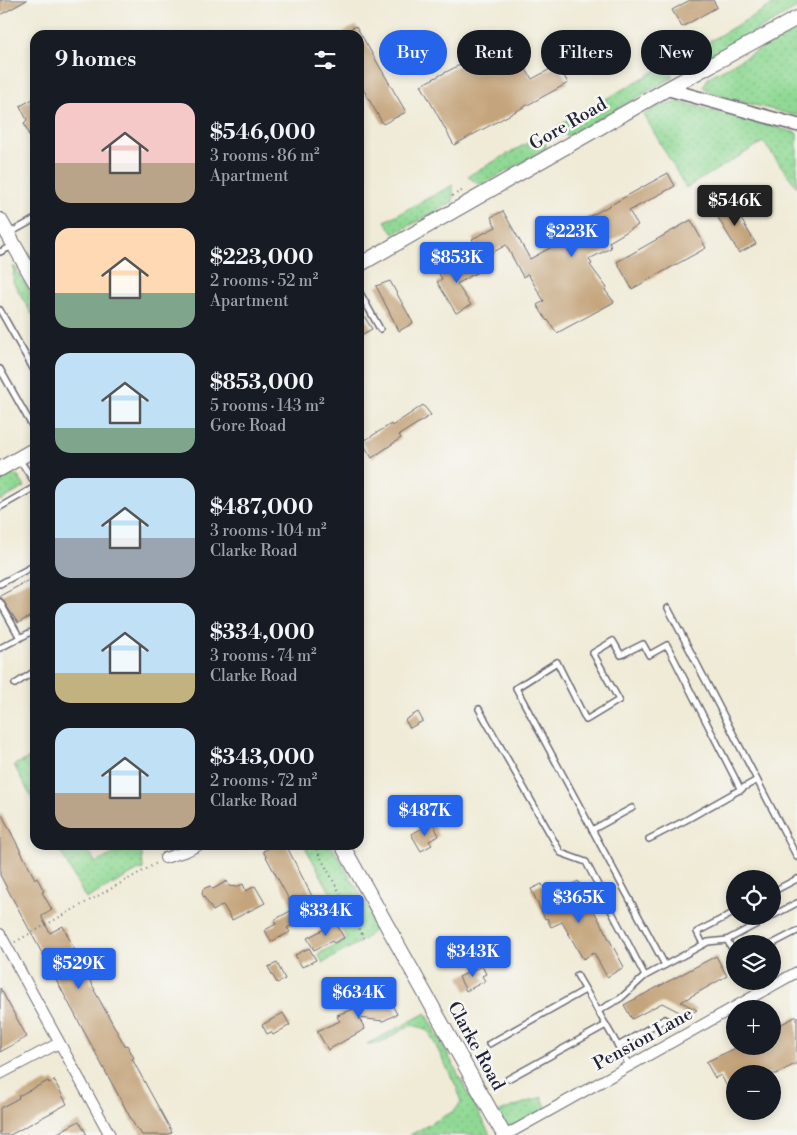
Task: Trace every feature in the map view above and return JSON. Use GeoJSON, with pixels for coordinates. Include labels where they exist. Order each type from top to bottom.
{"type":"FeatureCollection","features":[{"type":"Feature","properties":{"kind":"main road","name":"Gore Road"},"geometry":{"type":"LineString","coordinates":[[364,262],[667,89],[797,18]]}},
{"type":"Feature","properties":{"kind":"main road"},"geometry":{"type":"LineString","coordinates":[[0,220],[30,273]]}},
{"type":"Feature","properties":{"kind":"main road"},"geometry":{"type":"LineString","coordinates":[[0,469],[30,452]]}},
{"type":"Feature","properties":{"kind":"main road","name":"Clarke Road"},"geometry":{"type":"LineString","coordinates":[[345,850],[505,1135]]}},
{"type":"Feature","properties":{"kind":"street"},"geometry":{"type":"LineString","coordinates":[[667,89],[797,124]]}},
{"type":"Feature","properties":{"kind":"street"},"geometry":{"type":"LineString","coordinates":[[165,858],[189,850]]}},
{"type":"Feature","properties":{"kind":"street"},"geometry":{"type":"LineString","coordinates":[[0,934],[110,1135]]}},
{"type":"Feature","properties":{"kind":"street","name":"Pension Lane"},"geometry":{"type":"LineString","coordinates":[[505,1135],[797,972]]}},
{"type":"Feature","properties":{"kind":"street"},"geometry":{"type":"LineString","coordinates":[[0,1074],[59,1043]]}},
{"type":"Feature","properties":{"kind":"lane"},"geometry":{"type":"LineString","coordinates":[[0,252],[30,223]]}},
{"type":"Feature","properties":{"kind":"lane"},"geometry":{"type":"LineString","coordinates":[[364,300],[380,329]]}},
{"type":"Feature","properties":{"kind":"lane"},"geometry":{"type":"LineString","coordinates":[[0,310],[30,363]]}},
{"type":"Feature","properties":{"kind":"lane"},"geometry":{"type":"LineString","coordinates":[[0,369],[30,422]]}},
{"type":"Feature","properties":{"kind":"lane"},"geometry":{"type":"LineString","coordinates":[[19,458],[30,475]]}},
{"type":"Feature","properties":{"kind":"lane"},"geometry":{"type":"LineString","coordinates":[[0,507],[30,490]]}},
{"type":"Feature","properties":{"kind":"lane"},"geometry":{"type":"LineString","coordinates":[[0,584],[30,568]]}},
{"type":"Feature","properties":{"kind":"lane"},"geometry":{"type":"LineString","coordinates":[[0,602],[20,638]]}},
{"type":"Feature","properties":{"kind":"lane"},"geometry":{"type":"LineString","coordinates":[[668,608],[797,857]]}},
{"type":"Feature","properties":{"kind":"lane"},"geometry":{"type":"LineString","coordinates":[[0,648],[30,633]]}},
{"type":"Feature","properties":{"kind":"lane"},"geometry":{"type":"LineString","coordinates":[[665,965],[516,688],[557,662],[586,720],[619,700],[593,653],[613,641],[622,655],[643,644],[649,655],[667,645],[740,790]]}},
{"type":"Feature","properties":{"kind":"lane"},"geometry":{"type":"LineString","coordinates":[[15,684],[30,674]]}},
{"type":"Feature","properties":{"kind":"lane"},"geometry":{"type":"LineString","coordinates":[[479,709],[561,853],[586,862],[645,976]]}},
{"type":"Feature","properties":{"kind":"lane"},"geometry":{"type":"LineString","coordinates":[[649,839],[757,780]]}},
{"type":"Feature","properties":{"kind":"lane"},"geometry":{"type":"LineString","coordinates":[[592,830],[632,808]]}},
{"type":"Feature","properties":{"kind":"lane"},"geometry":{"type":"LineString","coordinates":[[781,887],[797,879]]}},
{"type":"Feature","properties":{"kind":"lane"},"geometry":{"type":"LineString","coordinates":[[781,911],[797,903]]}},
{"type":"Feature","properties":{"kind":"lane"},"geometry":{"type":"LineString","coordinates":[[703,944],[697,932],[726,917]]}},
{"type":"Feature","properties":{"kind":"lane"},"geometry":{"type":"LineString","coordinates":[[736,935],[755,925]]}},
{"type":"Feature","properties":{"kind":"lane"},"geometry":{"type":"LineString","coordinates":[[781,939],[797,931]]}},
{"type":"Feature","properties":{"kind":"lane"},"geometry":{"type":"LineString","coordinates":[[598,1011],[621,998],[645,976],[703,944],[726,940]]}},
{"type":"Feature","properties":{"kind":"lane"},"geometry":{"type":"LineString","coordinates":[[577,975],[629,1066]]}},
{"type":"Feature","properties":{"kind":"lane"},"geometry":{"type":"LineString","coordinates":[[489,1044],[585,990]]}},
{"type":"Feature","properties":{"kind":"lane"},"geometry":{"type":"LineString","coordinates":[[618,1046],[665,1019]]}},
{"type":"Feature","properties":{"kind":"lane"},"geometry":{"type":"LineString","coordinates":[[508,1079],[606,1025]]}},
{"type":"Feature","properties":{"kind":"path"},"geometry":{"type":"LineString","coordinates":[[317,850],[364,938]]}},
{"type":"Feature","properties":{"kind":"path"},"geometry":{"type":"LineString","coordinates":[[20,939],[165,858]]}},
{"type":"Feature","properties":{"kind":"green space"},"geometry":{"type":"Polygon","coordinates":[[[781,0],[797,0],[797,8],[712,56],[712,40],[781,0]]]}},
{"type":"Feature","properties":{"kind":"green space"},"geometry":{"type":"Polygon","coordinates":[[[797,29],[797,116],[712,94],[703,87],[709,77],[797,29]]]}},
{"type":"Feature","properties":{"kind":"green space"},"geometry":{"type":"Polygon","coordinates":[[[648,75],[672,75],[672,78],[568,136],[558,126],[648,75]]]}},
{"type":"Feature","properties":{"kind":"green space"},"geometry":{"type":"Polygon","coordinates":[[[680,102],[797,133],[797,187],[763,142],[686,188],[644,115],[658,106],[680,102]]]}},
{"type":"Feature","properties":{"kind":"green space"},"geometry":{"type":"Polygon","coordinates":[[[540,136],[546,145],[546,149],[483,184],[476,183],[468,176],[540,136]]]}},
{"type":"Feature","properties":{"kind":"green space"},"geometry":{"type":"Polygon","coordinates":[[[453,185],[453,202],[394,234],[385,221],[453,185]]]}},
{"type":"Feature","properties":{"kind":"green space"},"geometry":{"type":"Polygon","coordinates":[[[14,266],[30,292],[30,311],[13,282],[14,266]]]}},
{"type":"Feature","properties":{"kind":"green space"},"geometry":{"type":"Polygon","coordinates":[[[9,474],[17,475],[25,487],[0,501],[0,479],[9,474]]]}},
{"type":"Feature","properties":{"kind":"green space"},"geometry":{"type":"Polygon","coordinates":[[[30,758],[30,795],[14,765],[30,758]]]}},
{"type":"Feature","properties":{"kind":"green space"},"geometry":{"type":"Polygon","coordinates":[[[60,850],[88,850],[96,863],[125,850],[137,851],[142,854],[143,869],[86,899],[60,850]]]}},
{"type":"Feature","properties":{"kind":"green space"},"geometry":{"type":"Polygon","coordinates":[[[307,850],[334,850],[376,920],[374,930],[365,939],[323,963],[318,954],[347,939],[339,924],[346,921],[307,850]]]}},
{"type":"Feature","properties":{"kind":"green space"},"geometry":{"type":"Polygon","coordinates":[[[426,1013],[490,1135],[410,1135],[454,1111],[461,1103],[458,1090],[429,1032],[420,1027],[411,1025],[380,1043],[367,1044],[426,1013]]]}},
{"type":"Feature","properties":{"kind":"green space"},"geometry":{"type":"Polygon","coordinates":[[[542,1097],[546,1108],[507,1130],[498,1112],[542,1097]]]}},
{"type":"Feature","properties":{"kind":"building"},"geometry":{"type":"Polygon","coordinates":[[[0,0],[27,0],[0,15],[0,0]]]}},
{"type":"Feature","properties":{"kind":"building"},"geometry":{"type":"Polygon","coordinates":[[[690,0],[713,0],[717,7],[682,27],[672,10],[690,0]]]}},
{"type":"Feature","properties":{"kind":"building"},"geometry":{"type":"Polygon","coordinates":[[[356,26],[358,30],[347,30],[356,26]]]}},
{"type":"Feature","properties":{"kind":"building"},"geometry":{"type":"Polygon","coordinates":[[[364,40],[379,66],[379,75],[384,75],[406,112],[383,124],[364,91],[364,40]]]}},
{"type":"Feature","properties":{"kind":"building"},"geometry":{"type":"Polygon","coordinates":[[[457,66],[457,75],[530,75],[532,79],[541,74],[564,75],[568,83],[454,145],[421,85],[440,75],[447,75],[447,72],[457,66]]]}},
{"type":"Feature","properties":{"kind":"building"},"geometry":{"type":"Polygon","coordinates":[[[30,101],[30,138],[24,123],[27,120],[20,106],[30,101]]]}},
{"type":"Feature","properties":{"kind":"building"},"geometry":{"type":"Polygon","coordinates":[[[668,173],[675,186],[629,211],[638,225],[609,242],[611,248],[589,259],[592,264],[590,265],[607,288],[605,290],[614,302],[557,333],[537,305],[544,301],[528,274],[523,277],[506,245],[483,258],[472,239],[496,227],[491,217],[503,211],[530,259],[584,229],[580,222],[668,173]]]}},
{"type":"Feature","properties":{"kind":"building"},"geometry":{"type":"Polygon","coordinates":[[[730,201],[756,244],[739,253],[714,211],[730,201]]]}},
{"type":"Feature","properties":{"kind":"building"},"geometry":{"type":"Polygon","coordinates":[[[691,220],[706,248],[632,289],[617,262],[691,220]]]}},
{"type":"Feature","properties":{"kind":"building"},"geometry":{"type":"Polygon","coordinates":[[[474,259],[481,270],[457,284],[471,305],[456,313],[437,282],[442,279],[437,270],[447,264],[451,272],[474,259]]]}},
{"type":"Feature","properties":{"kind":"building"},"geometry":{"type":"Polygon","coordinates":[[[390,281],[413,323],[399,331],[376,286],[390,281]]]}},
{"type":"Feature","properties":{"kind":"building"},"geometry":{"type":"Polygon","coordinates":[[[364,316],[372,329],[364,333],[364,316]]]}},
{"type":"Feature","properties":{"kind":"building"},"geometry":{"type":"Polygon","coordinates":[[[423,405],[431,415],[399,435],[401,438],[372,458],[364,445],[364,441],[391,424],[392,426],[423,405]]]}},
{"type":"Feature","properties":{"kind":"building"},"geometry":{"type":"Polygon","coordinates":[[[30,580],[30,617],[18,623],[0,596],[30,580]]]}},
{"type":"Feature","properties":{"kind":"building"},"geometry":{"type":"Polygon","coordinates":[[[418,712],[423,721],[410,728],[405,720],[418,712]]]}},
{"type":"Feature","properties":{"kind":"building"},"geometry":{"type":"Polygon","coordinates":[[[0,811],[35,879],[37,878],[44,891],[42,892],[52,910],[42,916],[42,918],[50,933],[63,926],[76,956],[125,1046],[127,1045],[134,1058],[132,1059],[172,1132],[167,1135],[142,1135],[137,1130],[0,875],[0,811]]]}},
{"type":"Feature","properties":{"kind":"building"},"geometry":{"type":"Polygon","coordinates":[[[433,823],[439,836],[429,841],[432,845],[421,851],[411,834],[433,823]]]}},
{"type":"Feature","properties":{"kind":"building"},"geometry":{"type":"Polygon","coordinates":[[[289,850],[319,910],[287,928],[290,932],[271,942],[265,930],[276,924],[274,920],[294,909],[263,851],[289,850]]]}},
{"type":"Feature","properties":{"kind":"building"},"geometry":{"type":"Polygon","coordinates":[[[227,881],[229,886],[236,887],[243,884],[246,891],[255,886],[265,903],[232,920],[223,905],[213,911],[202,894],[203,889],[210,886],[213,889],[227,881]]]}},
{"type":"Feature","properties":{"kind":"building"},"geometry":{"type":"Polygon","coordinates":[[[578,881],[624,967],[607,977],[594,953],[583,959],[562,922],[551,927],[547,918],[545,919],[531,889],[542,884],[548,897],[578,881]]]}},
{"type":"Feature","properties":{"kind":"building"},"geometry":{"type":"Polygon","coordinates":[[[336,923],[344,938],[334,943],[332,941],[314,950],[307,938],[336,923]]]}},
{"type":"Feature","properties":{"kind":"building"},"geometry":{"type":"Polygon","coordinates":[[[309,948],[316,960],[302,967],[295,955],[309,948]]]}},
{"type":"Feature","properties":{"kind":"building"},"geometry":{"type":"Polygon","coordinates":[[[716,956],[726,974],[726,977],[681,1002],[697,1010],[687,1016],[662,1003],[632,1019],[624,1005],[716,956]]]}},
{"type":"Feature","properties":{"kind":"building"},"geometry":{"type":"Polygon","coordinates":[[[277,963],[285,979],[277,983],[268,967],[277,963]]]}},
{"type":"Feature","properties":{"kind":"building"},"geometry":{"type":"Polygon","coordinates":[[[482,966],[486,974],[482,976],[485,981],[466,991],[459,977],[482,966]]]}},
{"type":"Feature","properties":{"kind":"building"},"geometry":{"type":"Polygon","coordinates":[[[385,985],[394,999],[390,1001],[397,1014],[383,1021],[359,1018],[365,1029],[328,1050],[317,1031],[340,1021],[337,1017],[340,1015],[337,1015],[367,1004],[369,998],[379,994],[376,989],[385,985]]]}},
{"type":"Feature","properties":{"kind":"building"},"geometry":{"type":"Polygon","coordinates":[[[0,988],[27,1037],[0,1052],[0,988]]]}},
{"type":"Feature","properties":{"kind":"building"},"geometry":{"type":"Polygon","coordinates":[[[283,1013],[290,1025],[273,1035],[271,1032],[267,1034],[262,1025],[283,1013]]]}},
{"type":"Feature","properties":{"kind":"building"},"geometry":{"type":"Polygon","coordinates":[[[797,1016],[797,1063],[781,1071],[781,1065],[726,1065],[726,1085],[721,1075],[715,1078],[706,1062],[726,1053],[726,1055],[781,1055],[781,1024],[797,1016]]]}},
{"type":"Feature","properties":{"kind":"building"},"geometry":{"type":"Polygon","coordinates":[[[54,1080],[67,1104],[10,1135],[0,1135],[0,1108],[19,1098],[18,1096],[48,1081],[49,1083],[54,1080]]]}},
{"type":"Feature","properties":{"kind":"building"},"geometry":{"type":"Polygon","coordinates":[[[79,1121],[87,1135],[54,1135],[79,1121]]]}}]}
